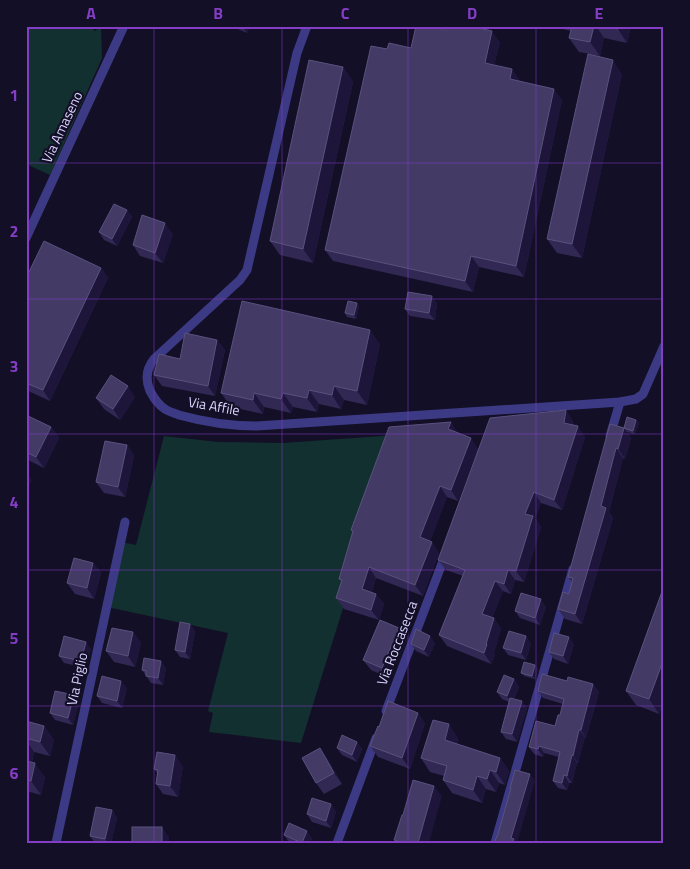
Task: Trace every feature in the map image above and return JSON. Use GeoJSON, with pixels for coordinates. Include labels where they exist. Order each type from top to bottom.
{"type":"FeatureCollection","features":[{"type":"Feature","properties":{"kind":"street","name":"Via Affile"},"geometry":{"type":"LineString","coordinates":[[307,26],[297,53],[247,270],[240,280],[150,364],[146,378],[147,385],[153,398],[163,409],[187,417],[234,425],[257,426],[620,402],[643,394],[664,346]]}},
{"type":"Feature","properties":{"kind":"street","name":"Via Amaseno"},"geometry":{"type":"LineString","coordinates":[[26,238],[123,28]]}},
{"type":"Feature","properties":{"kind":"street"},"geometry":{"type":"LineString","coordinates":[[609,440],[620,402]]}},
{"type":"Feature","properties":{"kind":"street","name":"Via Piglio"},"geometry":{"type":"LineString","coordinates":[[56,843],[125,522]]}},
{"type":"Feature","properties":{"kind":"street","name":"Via Roccasecca"},"geometry":{"type":"LineString","coordinates":[[382,722],[448,546]]}},
{"type":"Feature","properties":{"kind":"street"},"geometry":{"type":"LineString","coordinates":[[495,843],[574,565]]}},
{"type":"Feature","properties":{"kind":"street"},"geometry":{"type":"LineString","coordinates":[[337,843],[378,732]]}},
{"type":"Feature","properties":{"kind":"green space"},"geometry":{"type":"Polygon","coordinates":[[[26,26],[90,26],[95,31],[101,26],[102,58],[50,175],[26,164],[26,26]]]}},
{"type":"Feature","properties":{"kind":"green space"},"geometry":{"type":"Polygon","coordinates":[[[397,435],[301,743],[209,732],[213,713],[208,711],[228,633],[107,607],[121,542],[136,545],[164,436],[218,442],[283,443],[397,435]]]}},
{"type":"Feature","properties":{"kind":"building"},"geometry":{"type":"Polygon","coordinates":[[[416,26],[442,29],[443,26],[470,26],[492,31],[485,63],[512,69],[510,79],[554,89],[516,266],[471,256],[465,281],[325,250],[371,46],[387,49],[389,43],[411,48],[416,26]]]}},
{"type":"Feature","properties":{"kind":"building"},"geometry":{"type":"Polygon","coordinates":[[[572,26],[594,26],[590,42],[569,38],[572,26]]]}},
{"type":"Feature","properties":{"kind":"building"},"geometry":{"type":"Polygon","coordinates":[[[606,26],[618,26],[618,29],[606,26]]]}},
{"type":"Feature","properties":{"kind":"building"},"geometry":{"type":"Polygon","coordinates":[[[588,54],[613,60],[572,244],[547,239],[588,54]]]}},
{"type":"Feature","properties":{"kind":"building"},"geometry":{"type":"Polygon","coordinates":[[[309,60],[343,67],[303,249],[270,241],[309,60]]]}},
{"type":"Feature","properties":{"kind":"building"},"geometry":{"type":"Polygon","coordinates":[[[114,204],[127,210],[112,239],[99,232],[114,204]]]}},
{"type":"Feature","properties":{"kind":"building"},"geometry":{"type":"Polygon","coordinates":[[[142,215],[165,223],[155,253],[133,245],[142,215]]]}},
{"type":"Feature","properties":{"kind":"building"},"geometry":{"type":"Polygon","coordinates":[[[44,241],[101,268],[43,390],[26,383],[26,278],[44,241]]]}},
{"type":"Feature","properties":{"kind":"building"},"geometry":{"type":"Polygon","coordinates":[[[408,292],[432,296],[429,313],[405,309],[408,292]]]}},
{"type":"Feature","properties":{"kind":"building"},"geometry":{"type":"Polygon","coordinates":[[[242,301],[370,330],[357,391],[334,386],[332,395],[309,390],[307,398],[283,393],[281,399],[254,393],[253,400],[221,393],[242,301]]]}},
{"type":"Feature","properties":{"kind":"building"},"geometry":{"type":"Polygon","coordinates":[[[348,301],[357,303],[354,315],[345,313],[348,301]]]}},
{"type":"Feature","properties":{"kind":"building"},"geometry":{"type":"Polygon","coordinates":[[[185,333],[217,340],[208,386],[154,375],[159,354],[180,359],[185,333]]]}},
{"type":"Feature","properties":{"kind":"building"},"geometry":{"type":"Polygon","coordinates":[[[111,375],[128,386],[113,409],[96,398],[111,375]]]}},
{"type":"Feature","properties":{"kind":"building"},"geometry":{"type":"Polygon","coordinates":[[[566,410],[564,423],[578,426],[554,500],[534,492],[525,514],[533,516],[516,571],[508,570],[504,584],[495,581],[482,614],[494,618],[484,653],[439,635],[465,570],[438,560],[490,418],[566,410]]]}},
{"type":"Feature","properties":{"kind":"building"},"geometry":{"type":"Polygon","coordinates":[[[26,415],[51,427],[36,457],[26,452],[26,415]]]}},
{"type":"Feature","properties":{"kind":"building"},"geometry":{"type":"Polygon","coordinates":[[[627,417],[636,420],[633,431],[624,428],[627,417]]]}},
{"type":"Feature","properties":{"kind":"building"},"geometry":{"type":"Polygon","coordinates":[[[451,422],[448,429],[471,438],[451,490],[440,486],[420,537],[432,542],[415,585],[369,567],[362,589],[376,594],[371,610],[336,598],[342,580],[339,579],[353,531],[351,530],[389,427],[451,422]]]}},
{"type":"Feature","properties":{"kind":"building"},"geometry":{"type":"Polygon","coordinates":[[[610,424],[624,428],[618,449],[616,448],[601,506],[606,508],[575,614],[558,609],[563,592],[569,594],[573,578],[568,577],[610,424]]]}},
{"type":"Feature","properties":{"kind":"building"},"geometry":{"type":"Polygon","coordinates":[[[105,441],[127,445],[118,487],[96,482],[105,441]]]}},
{"type":"Feature","properties":{"kind":"building"},"geometry":{"type":"Polygon","coordinates":[[[74,558],[93,563],[87,588],[67,583],[74,558]]]}},
{"type":"Feature","properties":{"kind":"building"},"geometry":{"type":"Polygon","coordinates":[[[664,586],[664,658],[649,699],[626,691],[664,586]]]}},
{"type":"Feature","properties":{"kind":"building"},"geometry":{"type":"Polygon","coordinates":[[[521,593],[541,599],[535,618],[515,611],[521,593]]]}},
{"type":"Feature","properties":{"kind":"building"},"geometry":{"type":"Polygon","coordinates":[[[380,620],[399,628],[382,668],[363,660],[380,620]]]}},
{"type":"Feature","properties":{"kind":"building"},"geometry":{"type":"Polygon","coordinates":[[[180,622],[190,624],[185,652],[175,650],[180,622]]]}},
{"type":"Feature","properties":{"kind":"building"},"geometry":{"type":"Polygon","coordinates":[[[112,628],[133,632],[128,656],[106,651],[112,628]]]}},
{"type":"Feature","properties":{"kind":"building"},"geometry":{"type":"Polygon","coordinates":[[[416,629],[430,636],[424,650],[411,644],[416,629]]]}},
{"type":"Feature","properties":{"kind":"building"},"geometry":{"type":"Polygon","coordinates":[[[509,631],[526,636],[521,653],[503,648],[509,631]]]}},
{"type":"Feature","properties":{"kind":"building"},"geometry":{"type":"Polygon","coordinates":[[[554,633],[569,637],[563,656],[549,652],[554,633]]]}},
{"type":"Feature","properties":{"kind":"building"},"geometry":{"type":"Polygon","coordinates":[[[64,636],[86,642],[81,661],[59,656],[64,636]]]}},
{"type":"Feature","properties":{"kind":"building"},"geometry":{"type":"Polygon","coordinates":[[[144,658],[161,661],[158,678],[146,676],[146,671],[142,670],[144,658]]]}},
{"type":"Feature","properties":{"kind":"building"},"geometry":{"type":"Polygon","coordinates":[[[524,662],[535,665],[532,676],[521,673],[524,662]]]}},
{"type":"Feature","properties":{"kind":"building"},"geometry":{"type":"Polygon","coordinates":[[[542,674],[567,681],[568,677],[593,684],[567,776],[564,775],[562,783],[553,781],[560,752],[539,746],[538,749],[529,747],[536,721],[555,726],[564,699],[538,691],[542,674]]]}},
{"type":"Feature","properties":{"kind":"building"},"geometry":{"type":"Polygon","coordinates":[[[504,675],[514,679],[507,696],[497,692],[504,675]]]}},
{"type":"Feature","properties":{"kind":"building"},"geometry":{"type":"Polygon","coordinates":[[[102,676],[121,681],[117,701],[97,696],[102,676]]]}},
{"type":"Feature","properties":{"kind":"building"},"geometry":{"type":"Polygon","coordinates":[[[55,691],[74,695],[68,718],[50,713],[55,691]]]}},
{"type":"Feature","properties":{"kind":"building"},"geometry":{"type":"Polygon","coordinates":[[[510,698],[522,701],[512,734],[501,732],[510,698]]]}},
{"type":"Feature","properties":{"kind":"building"},"geometry":{"type":"Polygon","coordinates":[[[388,701],[418,713],[402,758],[370,746],[388,701]]]}},
{"type":"Feature","properties":{"kind":"building"},"geometry":{"type":"Polygon","coordinates":[[[433,720],[449,724],[445,740],[500,758],[496,772],[490,770],[487,779],[477,776],[473,790],[443,780],[447,766],[421,758],[433,720]]]}},
{"type":"Feature","properties":{"kind":"building"},"geometry":{"type":"Polygon","coordinates":[[[26,721],[44,726],[40,742],[26,738],[26,721]]]}},
{"type":"Feature","properties":{"kind":"building"},"geometry":{"type":"Polygon","coordinates":[[[342,735],[357,742],[352,755],[337,748],[342,735]]]}},
{"type":"Feature","properties":{"kind":"building"},"geometry":{"type":"Polygon","coordinates":[[[320,748],[334,773],[316,783],[302,758],[320,748]]]}},
{"type":"Feature","properties":{"kind":"building"},"geometry":{"type":"Polygon","coordinates":[[[157,752],[175,755],[170,786],[156,784],[158,770],[154,769],[157,752]]]}},
{"type":"Feature","properties":{"kind":"building"},"geometry":{"type":"Polygon","coordinates":[[[26,761],[35,763],[31,781],[26,780],[26,761]]]}},
{"type":"Feature","properties":{"kind":"building"},"geometry":{"type":"Polygon","coordinates":[[[515,770],[530,774],[511,838],[514,839],[512,843],[494,843],[498,834],[515,770]]]}},
{"type":"Feature","properties":{"kind":"building"},"geometry":{"type":"Polygon","coordinates":[[[413,780],[434,786],[418,843],[404,843],[394,840],[413,780]]]}},
{"type":"Feature","properties":{"kind":"building"},"geometry":{"type":"Polygon","coordinates":[[[312,798],[331,804],[326,821],[307,814],[312,798]]]}},
{"type":"Feature","properties":{"kind":"building"},"geometry":{"type":"Polygon","coordinates":[[[96,807],[112,810],[105,839],[90,836],[96,807]]]}},
{"type":"Feature","properties":{"kind":"building"},"geometry":{"type":"Polygon","coordinates":[[[289,823],[307,831],[302,843],[284,835],[289,823]]]}},
{"type":"Feature","properties":{"kind":"building"},"geometry":{"type":"Polygon","coordinates":[[[132,827],[162,827],[162,843],[132,843],[132,827]]]}}]}
